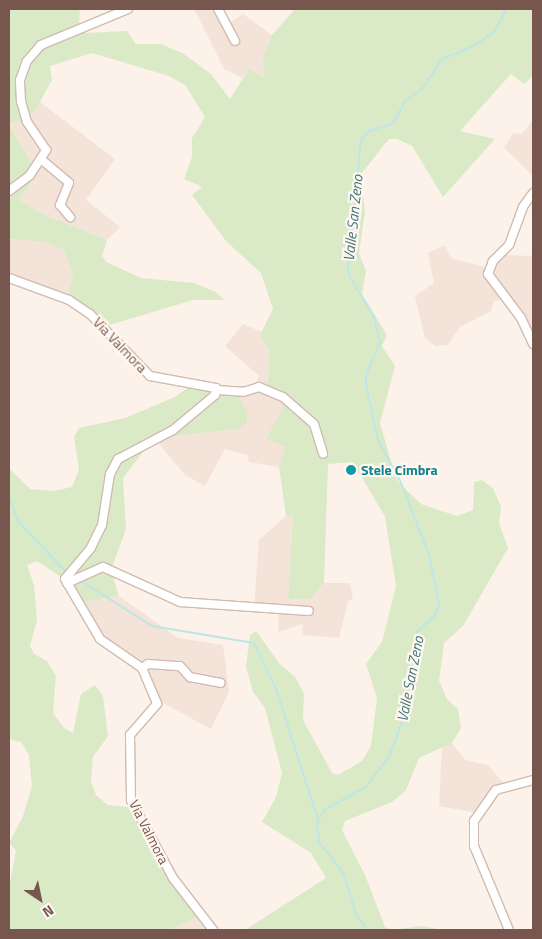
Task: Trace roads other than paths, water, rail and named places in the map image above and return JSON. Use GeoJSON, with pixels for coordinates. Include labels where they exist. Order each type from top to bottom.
{"type":"FeatureCollection","features":[{"type":"Feature","properties":{"kind":"street"},"geometry":{"type":"LineString","coordinates":[[9,191],[42,160],[46,150],[27,122],[21,101],[20,80],[27,60],[41,45],[128,9]]}},
{"type":"Feature","properties":{"kind":"street"},"geometry":{"type":"LineString","coordinates":[[218,9],[235,42]]}},
{"type":"Feature","properties":{"kind":"street"},"geometry":{"type":"LineString","coordinates":[[42,160],[69,183],[60,205],[70,217]]}},
{"type":"Feature","properties":{"kind":"street"},"geometry":{"type":"LineString","coordinates":[[533,193],[520,214],[508,245],[494,261],[488,274],[521,318],[533,344]]}},
{"type":"Feature","properties":{"kind":"street","name":"Via Valmora"},"geometry":{"type":"LineString","coordinates":[[9,278],[55,294],[84,310],[150,376],[213,385],[217,390],[243,392],[259,387],[283,397],[314,424],[323,454]]}},
{"type":"Feature","properties":{"kind":"street"},"geometry":{"type":"LineString","coordinates":[[217,390],[173,430],[118,459],[110,474],[102,525],[92,548],[68,574],[66,583],[100,639],[142,668],[148,664],[180,666],[190,677],[220,683]]}},
{"type":"Feature","properties":{"kind":"street"},"geometry":{"type":"LineString","coordinates":[[66,583],[104,567],[180,602],[309,611]]}},
{"type":"Feature","properties":{"kind":"street","name":"Via Valmora"},"geometry":{"type":"LineString","coordinates":[[142,668],[158,704],[130,735],[131,800],[174,878],[213,930]]}},
{"type":"Feature","properties":{"kind":"street"},"geometry":{"type":"LineString","coordinates":[[509,930],[474,846],[474,821],[496,790],[533,780]]}},
{"type":"Feature","properties":{"kind":"waterway","name":"Valle San Zeno"},"geometry":{"type":"LineString","coordinates":[[368,930],[356,915],[344,874],[319,842],[317,823],[324,810],[366,787],[389,757],[407,709],[417,632],[436,614],[439,604],[429,555],[402,485],[378,440],[367,390],[366,375],[380,342],[374,317],[349,275],[348,267],[361,140],[369,131],[393,123],[405,101],[423,88],[442,59],[472,47],[494,32],[507,9]]}},
{"type":"Feature","properties":{"kind":"waterway","name":"Valle San Zeno"},"geometry":{"type":"LineString","coordinates":[[9,498],[18,521],[65,571]]}},
{"type":"Feature","properties":{"kind":"waterway","name":"Valle San Zeno"},"geometry":{"type":"LineString","coordinates":[[80,580],[152,626],[254,643],[276,689],[318,820]]}},
{"type":"Feature","properties":{"kind":"place","name":"Stele Cimbra"},"geometry":{"type":"Point","coordinates":[351,470]}}]}
